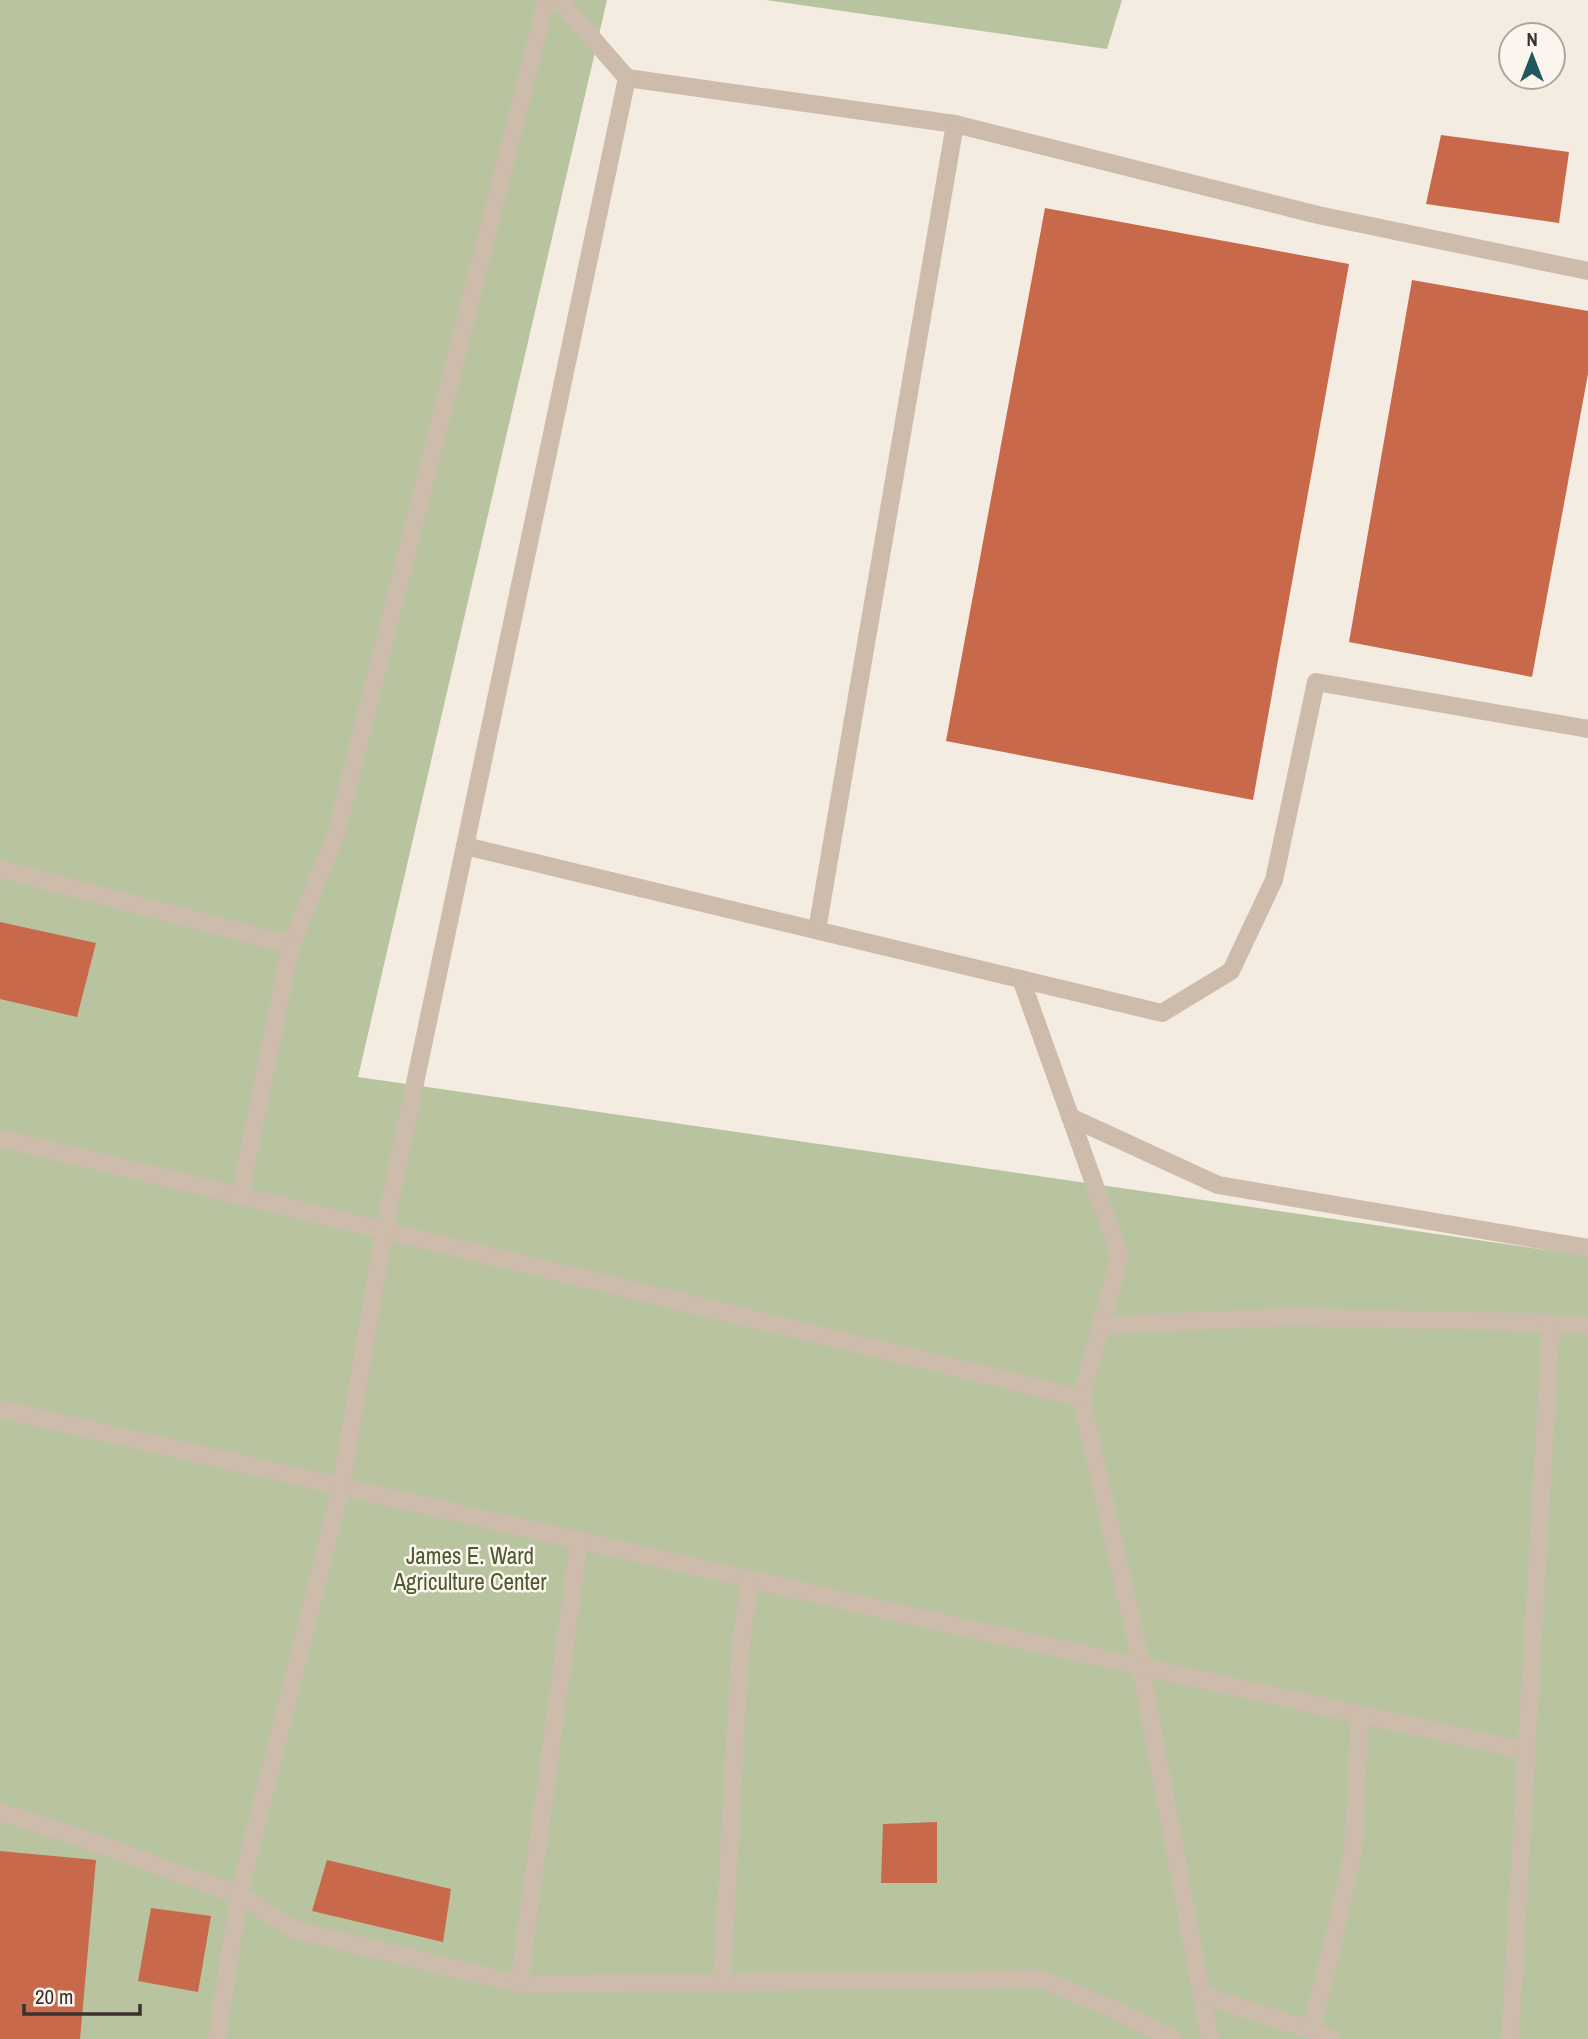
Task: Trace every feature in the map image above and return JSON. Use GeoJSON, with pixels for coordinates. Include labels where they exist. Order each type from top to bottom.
{"type":"FeatureCollection","features":[{"type":"Feature","properties":{"kind":"lane"},"geometry":{"type":"LineString","coordinates":[[240,1195],[291,945],[336,834],[547,0]]}},
{"type":"Feature","properties":{"kind":"lane"},"geometry":{"type":"LineString","coordinates":[[559,0],[626,78],[955,124],[1318,215],[1588,271]]}},
{"type":"Feature","properties":{"kind":"lane"},"geometry":{"type":"LineString","coordinates":[[217,2039],[239,1895],[341,1487],[384,1230],[626,78]]}},
{"type":"Feature","properties":{"kind":"lane"},"geometry":{"type":"LineString","coordinates":[[817,930],[955,124]]}},
{"type":"Feature","properties":{"kind":"lane"},"geometry":{"type":"LineString","coordinates":[[465,846],[1162,1013],[1231,971],[1274,880],[1316,682],[1588,729]]}},
{"type":"Feature","properties":{"kind":"lane"},"geometry":{"type":"LineString","coordinates":[[0,869],[291,945]]}},
{"type":"Feature","properties":{"kind":"lane"},"geometry":{"type":"LineString","coordinates":[[1021,979],[1120,1256],[1081,1398],[1134,1630],[1210,2039]]}},
{"type":"Feature","properties":{"kind":"lane"},"geometry":{"type":"LineString","coordinates":[[1070,1117],[1218,1185],[1588,1248]]}},
{"type":"Feature","properties":{"kind":"lane"},"geometry":{"type":"LineString","coordinates":[[0,1138],[1081,1398]]}},
{"type":"Feature","properties":{"kind":"lane"},"geometry":{"type":"LineString","coordinates":[[1101,1325],[1289,1317],[1588,1326]]}},
{"type":"Feature","properties":{"kind":"lane"},"geometry":{"type":"LineString","coordinates":[[1510,2039],[1552,1324]]}},
{"type":"Feature","properties":{"kind":"lane"},"geometry":{"type":"LineString","coordinates":[[0,1409],[750,1580],[1527,1751]]}},
{"type":"Feature","properties":{"kind":"lane"},"geometry":{"type":"LineString","coordinates":[[519,1984],[579,1541]]}},
{"type":"Feature","properties":{"kind":"lane"},"geometry":{"type":"LineString","coordinates":[[722,1982],[740,1650],[750,1580]]}},
{"type":"Feature","properties":{"kind":"lane"},"geometry":{"type":"LineString","coordinates":[[1311,2030],[1353,1853],[1360,1716]]}},
{"type":"Feature","properties":{"kind":"lane"},"geometry":{"type":"LineString","coordinates":[[0,1812],[239,1895],[295,1930],[519,1984],[1041,1979],[1110,2008],[1173,2039]]}},
{"type":"Feature","properties":{"kind":"lane"},"geometry":{"type":"LineString","coordinates":[[1202,1995],[1331,2039]]}},
{"type":"Feature","properties":{"kind":"green space","name":"James E. Ward Agriculture Center"},"geometry":{"type":"Polygon","coordinates":[[[0,0],[607,0],[358,1077],[1588,1256],[1588,2039],[0,2039],[0,0]]]}},
{"type":"Feature","properties":{"kind":"green space"},"geometry":{"type":"Polygon","coordinates":[[[766,0],[1122,0],[1107,49],[766,0]]]}},
{"type":"Feature","properties":{"kind":"building"},"geometry":{"type":"Polygon","coordinates":[[[1441,135],[1569,152],[1559,223],[1426,204],[1441,135]]]}},
{"type":"Feature","properties":{"kind":"building"},"geometry":{"type":"Polygon","coordinates":[[[1045,208],[1349,264],[1253,800],[946,741],[1045,208]]]}},
{"type":"Feature","properties":{"kind":"building"},"geometry":{"type":"Polygon","coordinates":[[[1412,280],[1588,311],[1588,374],[1532,677],[1349,642],[1412,280]]]}},
{"type":"Feature","properties":{"kind":"building"},"geometry":{"type":"Polygon","coordinates":[[[0,922],[96,943],[77,1017],[0,999],[0,922]]]}},
{"type":"Feature","properties":{"kind":"building"},"geometry":{"type":"Polygon","coordinates":[[[937,1822],[937,1883],[881,1883],[883,1824],[937,1822]]]}},
{"type":"Feature","properties":{"kind":"building"},"geometry":{"type":"Polygon","coordinates":[[[0,1851],[96,1860],[80,2039],[0,2039],[0,1851]]]}},
{"type":"Feature","properties":{"kind":"building"},"geometry":{"type":"Polygon","coordinates":[[[327,1860],[451,1889],[443,1942],[312,1911],[327,1860]]]}},
{"type":"Feature","properties":{"kind":"building"},"geometry":{"type":"Polygon","coordinates":[[[151,1908],[211,1916],[198,1992],[138,1981],[151,1908]]]}}]}
